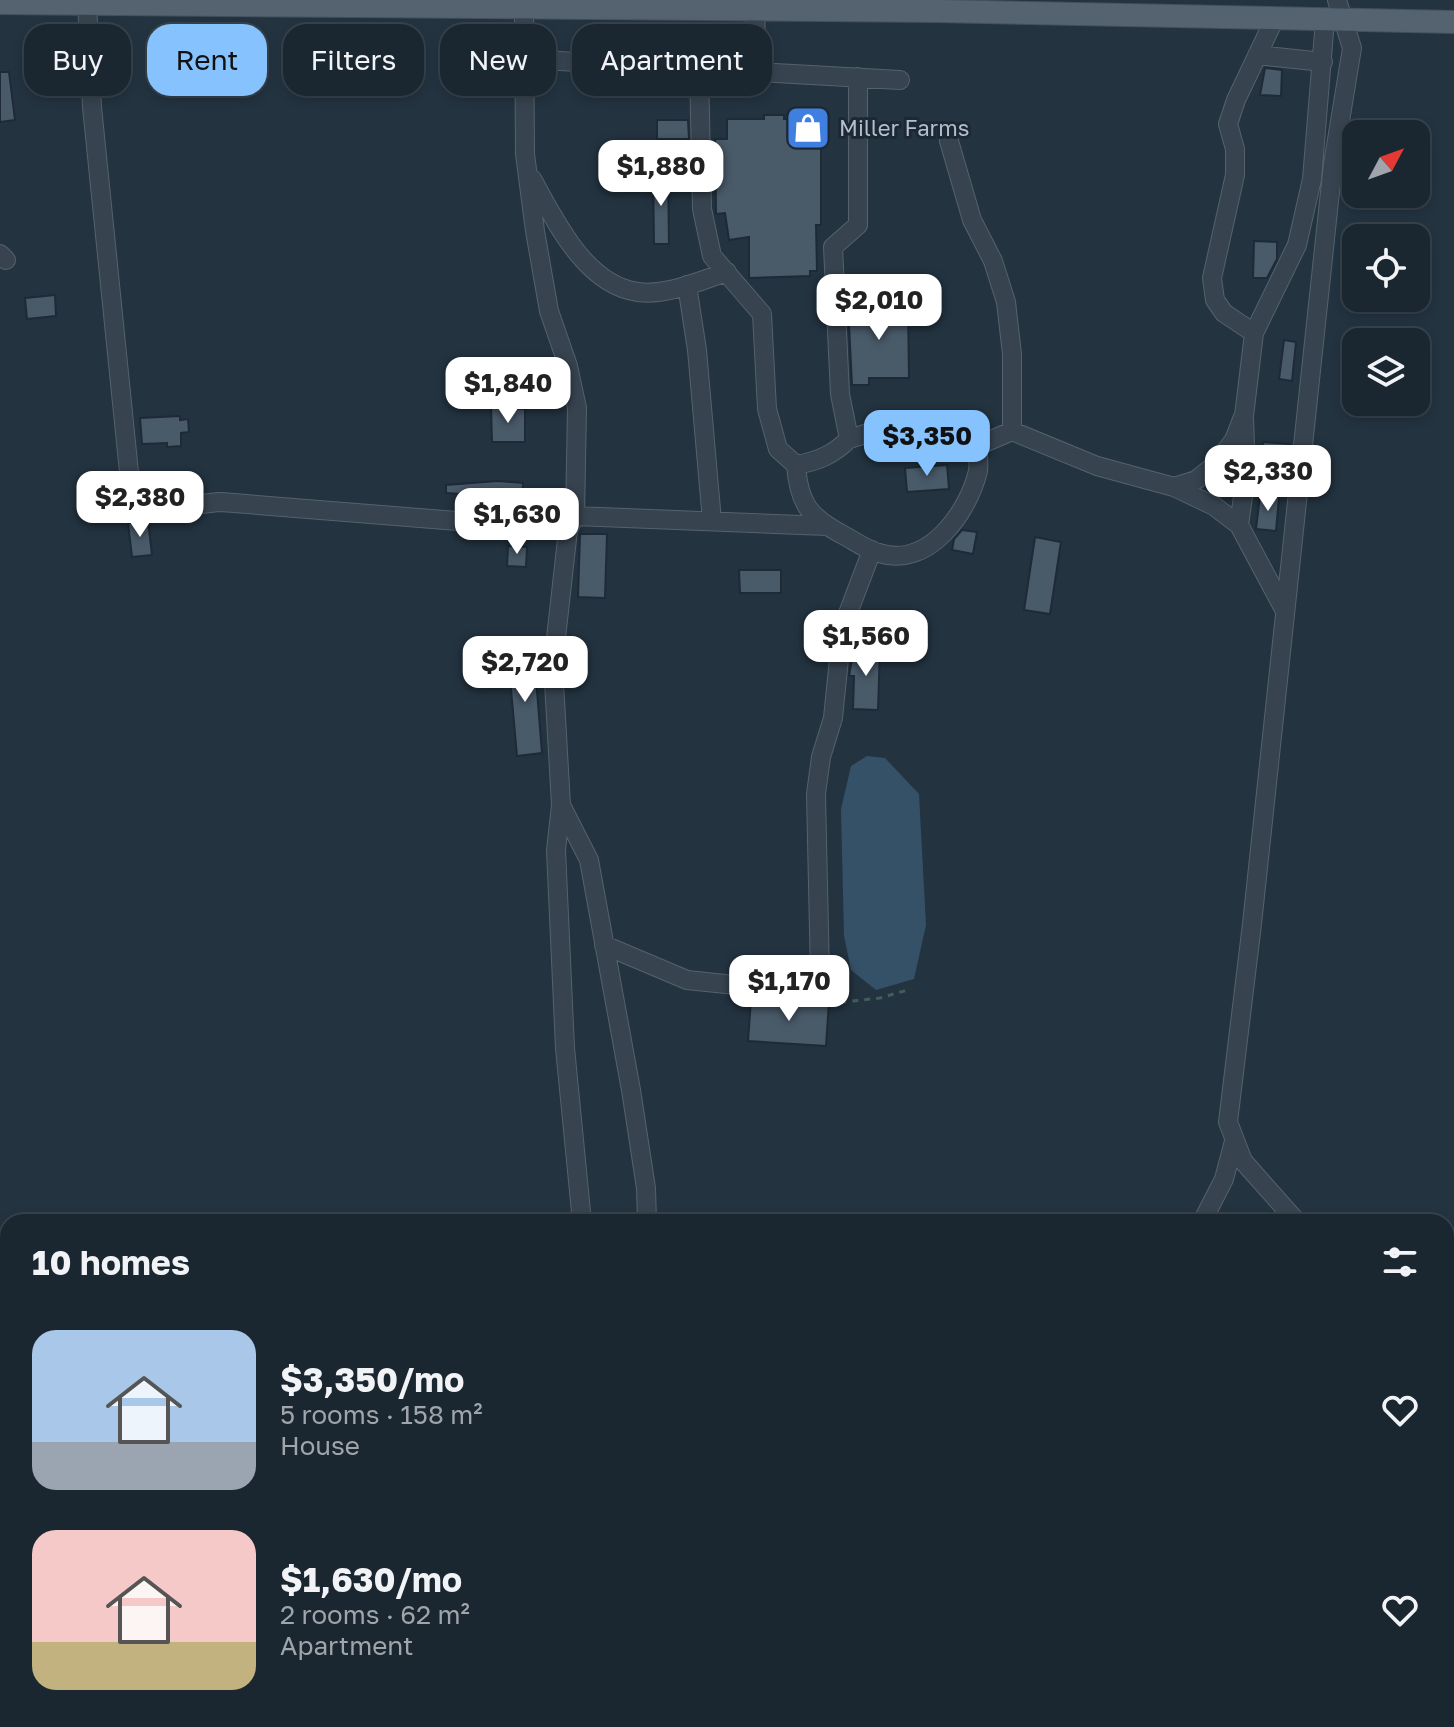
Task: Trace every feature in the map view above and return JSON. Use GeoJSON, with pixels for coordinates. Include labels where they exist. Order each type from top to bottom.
{"type":"FeatureCollection","features":[{"type":"Feature","properties":{"kind":"main road"},"geometry":{"type":"LineString","coordinates":[[0,3],[524,6],[1275,18],[1334,14],[1454,22]]}},
{"type":"Feature","properties":{"kind":"street"},"geometry":{"type":"LineString","coordinates":[[87,2],[95,138],[129,472],[136,490],[152,504],[221,502],[571,523],[712,521],[827,526]]}},
{"type":"Feature","properties":{"kind":"street"},"geometry":{"type":"LineString","coordinates":[[524,6],[524,24]]}},
{"type":"Feature","properties":{"kind":"street"},"geometry":{"type":"LineString","coordinates":[[755,9],[755,24]]}},
{"type":"Feature","properties":{"kind":"street"},"geometry":{"type":"LineString","coordinates":[[1239,525],[1247,462],[1244,416],[1254,333],[1297,245],[1312,179],[1323,62],[1334,14]]}},
{"type":"Feature","properties":{"kind":"street"},"geometry":{"type":"LineString","coordinates":[[1290,1214],[1243,1161],[1228,1122],[1333,164],[1352,48],[1334,14]]}},
{"type":"Feature","properties":{"kind":"street"},"geometry":{"type":"LineString","coordinates":[[1254,333],[1224,313],[1215,300],[1212,278],[1235,175],[1235,149],[1228,124],[1275,18]]}},
{"type":"Feature","properties":{"kind":"street"},"geometry":{"type":"LineString","coordinates":[[1257,55],[1323,62]]}},
{"type":"Feature","properties":{"kind":"street"},"geometry":{"type":"LineString","coordinates":[[772,73],[900,80]]}},
{"type":"Feature","properties":{"kind":"street"},"geometry":{"type":"LineString","coordinates":[[849,439],[840,394],[833,247],[858,225],[858,77]]}},
{"type":"Feature","properties":{"kind":"street"},"geometry":{"type":"LineString","coordinates":[[525,96],[527,169],[543,282],[575,388],[577,408],[571,523],[553,665],[561,805],[556,850],[557,912],[565,1048],[581,1214]]}},
{"type":"Feature","properties":{"kind":"street"},"geometry":{"type":"LineString","coordinates":[[700,96],[702,209],[712,256],[762,314],[767,409],[778,449],[796,465],[805,506],[820,523],[880,554],[910,554],[934,544],[946,531],[968,496],[978,469],[977,446],[962,433],[936,426],[898,423],[849,439],[837,452],[817,461],[796,465]]}},
{"type":"Feature","properties":{"kind":"street"},"geometry":{"type":"LineString","coordinates":[[949,141],[972,220],[997,271],[1006,302],[1012,354],[1012,431]]}},
{"type":"Feature","properties":{"kind":"street"},"geometry":{"type":"LineString","coordinates":[[527,169],[558,226],[600,276],[636,292],[666,291],[727,272]]}},
{"type":"Feature","properties":{"kind":"street"},"geometry":{"type":"LineString","coordinates":[[687,285],[697,350],[712,521]]}},
{"type":"Feature","properties":{"kind":"street"},"geometry":{"type":"LineString","coordinates":[[1174,487],[1196,480],[1216,464],[1234,440],[1244,416]]}},
{"type":"Feature","properties":{"kind":"street"},"geometry":{"type":"LineString","coordinates":[[977,446],[1012,431],[1097,466],[1174,487],[1214,506],[1239,525],[1285,611]]}},
{"type":"Feature","properties":{"kind":"street"},"geometry":{"type":"LineString","coordinates":[[604,945],[687,980],[802,992],[815,987],[820,976],[816,794],[821,757],[833,718],[842,629],[872,550]]}},
{"type":"Feature","properties":{"kind":"street"},"geometry":{"type":"LineString","coordinates":[[561,805],[589,860],[631,1090],[646,1188],[647,1214]]}},
{"type":"Feature","properties":{"kind":"street"},"geometry":{"type":"LineString","coordinates":[[1206,1214],[1224,1179],[1234,1141]]}},
{"type":"Feature","properties":{"kind":"path"},"geometry":{"type":"LineString","coordinates":[[815,987],[832,988],[844,1002],[880,998],[911,989]]}},
{"type":"Feature","properties":{"kind":"water"},"geometry":{"type":"Polygon","coordinates":[[[867,756],[885,758],[919,794],[926,925],[914,979],[876,990],[851,970],[844,936],[841,809],[851,766],[867,756]]]}},
{"type":"Feature","properties":{"kind":"building"},"geometry":{"type":"Polygon","coordinates":[[[1265,68],[1282,70],[1281,96],[1260,95],[1265,68]]]}},
{"type":"Feature","properties":{"kind":"building"},"geometry":{"type":"Polygon","coordinates":[[[0,72],[9,72],[15,120],[0,122],[0,72]]]}},
{"type":"Feature","properties":{"kind":"building"},"geometry":{"type":"Polygon","coordinates":[[[764,115],[784,115],[784,119],[821,119],[821,225],[816,225],[817,271],[810,271],[810,276],[749,278],[749,237],[729,240],[725,213],[716,214],[715,139],[727,139],[727,119],[764,119],[764,115]]]}},
{"type":"Feature","properties":{"kind":"building"},"geometry":{"type":"Polygon","coordinates":[[[657,120],[688,120],[689,139],[657,139],[657,120]]]}},
{"type":"Feature","properties":{"kind":"building"},"geometry":{"type":"Polygon","coordinates":[[[653,171],[668,171],[669,244],[654,244],[653,171]]]}},
{"type":"Feature","properties":{"kind":"building"},"geometry":{"type":"Polygon","coordinates":[[[1254,241],[1277,242],[1277,259],[1267,278],[1253,278],[1254,241]]]}},
{"type":"Feature","properties":{"kind":"building"},"geometry":{"type":"Polygon","coordinates":[[[55,295],[56,316],[27,319],[25,298],[55,295]]]}},
{"type":"Feature","properties":{"kind":"building"},"geometry":{"type":"Polygon","coordinates":[[[848,305],[908,305],[909,378],[869,378],[869,385],[852,385],[848,305]]]}},
{"type":"Feature","properties":{"kind":"building"},"geometry":{"type":"Polygon","coordinates":[[[1284,340],[1296,342],[1292,381],[1279,379],[1284,340]]]}},
{"type":"Feature","properties":{"kind":"building"},"geometry":{"type":"Polygon","coordinates":[[[491,407],[525,409],[525,442],[492,442],[491,407]]]}},
{"type":"Feature","properties":{"kind":"building"},"geometry":{"type":"Polygon","coordinates":[[[180,416],[180,420],[188,419],[189,432],[181,433],[181,446],[142,444],[140,418],[180,416]]]}},
{"type":"Feature","properties":{"kind":"building"},"geometry":{"type":"Polygon","coordinates":[[[1263,442],[1289,444],[1288,457],[1262,455],[1263,442]]]}},
{"type":"Feature","properties":{"kind":"building"},"geometry":{"type":"Polygon","coordinates":[[[947,465],[949,489],[907,492],[905,468],[947,465]]]}},
{"type":"Feature","properties":{"kind":"building"},"geometry":{"type":"Polygon","coordinates":[[[498,481],[523,483],[522,498],[446,493],[446,485],[498,481]]]}},
{"type":"Feature","properties":{"kind":"building"},"geometry":{"type":"Polygon","coordinates":[[[1260,495],[1279,497],[1276,531],[1256,529],[1260,495]]]}},
{"type":"Feature","properties":{"kind":"building"},"geometry":{"type":"Polygon","coordinates":[[[148,521],[152,555],[132,557],[128,523],[148,521]]]}},
{"type":"Feature","properties":{"kind":"building"},"geometry":{"type":"Polygon","coordinates":[[[962,530],[977,532],[973,554],[952,550],[954,539],[962,530]]]}},
{"type":"Feature","properties":{"kind":"building"},"geometry":{"type":"Polygon","coordinates":[[[580,534],[607,534],[605,598],[578,597],[580,534]]]}},
{"type":"Feature","properties":{"kind":"building"},"geometry":{"type":"Polygon","coordinates":[[[1035,537],[1061,542],[1050,614],[1024,610],[1035,537]]]}},
{"type":"Feature","properties":{"kind":"building"},"geometry":{"type":"Polygon","coordinates":[[[508,546],[527,547],[526,567],[507,566],[508,546]]]}},
{"type":"Feature","properties":{"kind":"building"},"geometry":{"type":"Polygon","coordinates":[[[739,570],[781,570],[781,593],[740,593],[739,570]]]}},
{"type":"Feature","properties":{"kind":"building"},"geometry":{"type":"Polygon","coordinates":[[[880,647],[878,710],[853,709],[854,676],[849,676],[854,648],[880,647]]]}},
{"type":"Feature","properties":{"kind":"building"},"geometry":{"type":"Polygon","coordinates":[[[534,654],[542,753],[517,756],[508,656],[534,654]]]}},
{"type":"Feature","properties":{"kind":"building"},"geometry":{"type":"Polygon","coordinates":[[[751,999],[801,1004],[829,1002],[826,1046],[748,1041],[751,999]]]}},
{"type":"Feature","properties":{"kind":"place","name":"Miller Farms"},"geometry":{"type":"Point","coordinates":[808,128]}}]}
